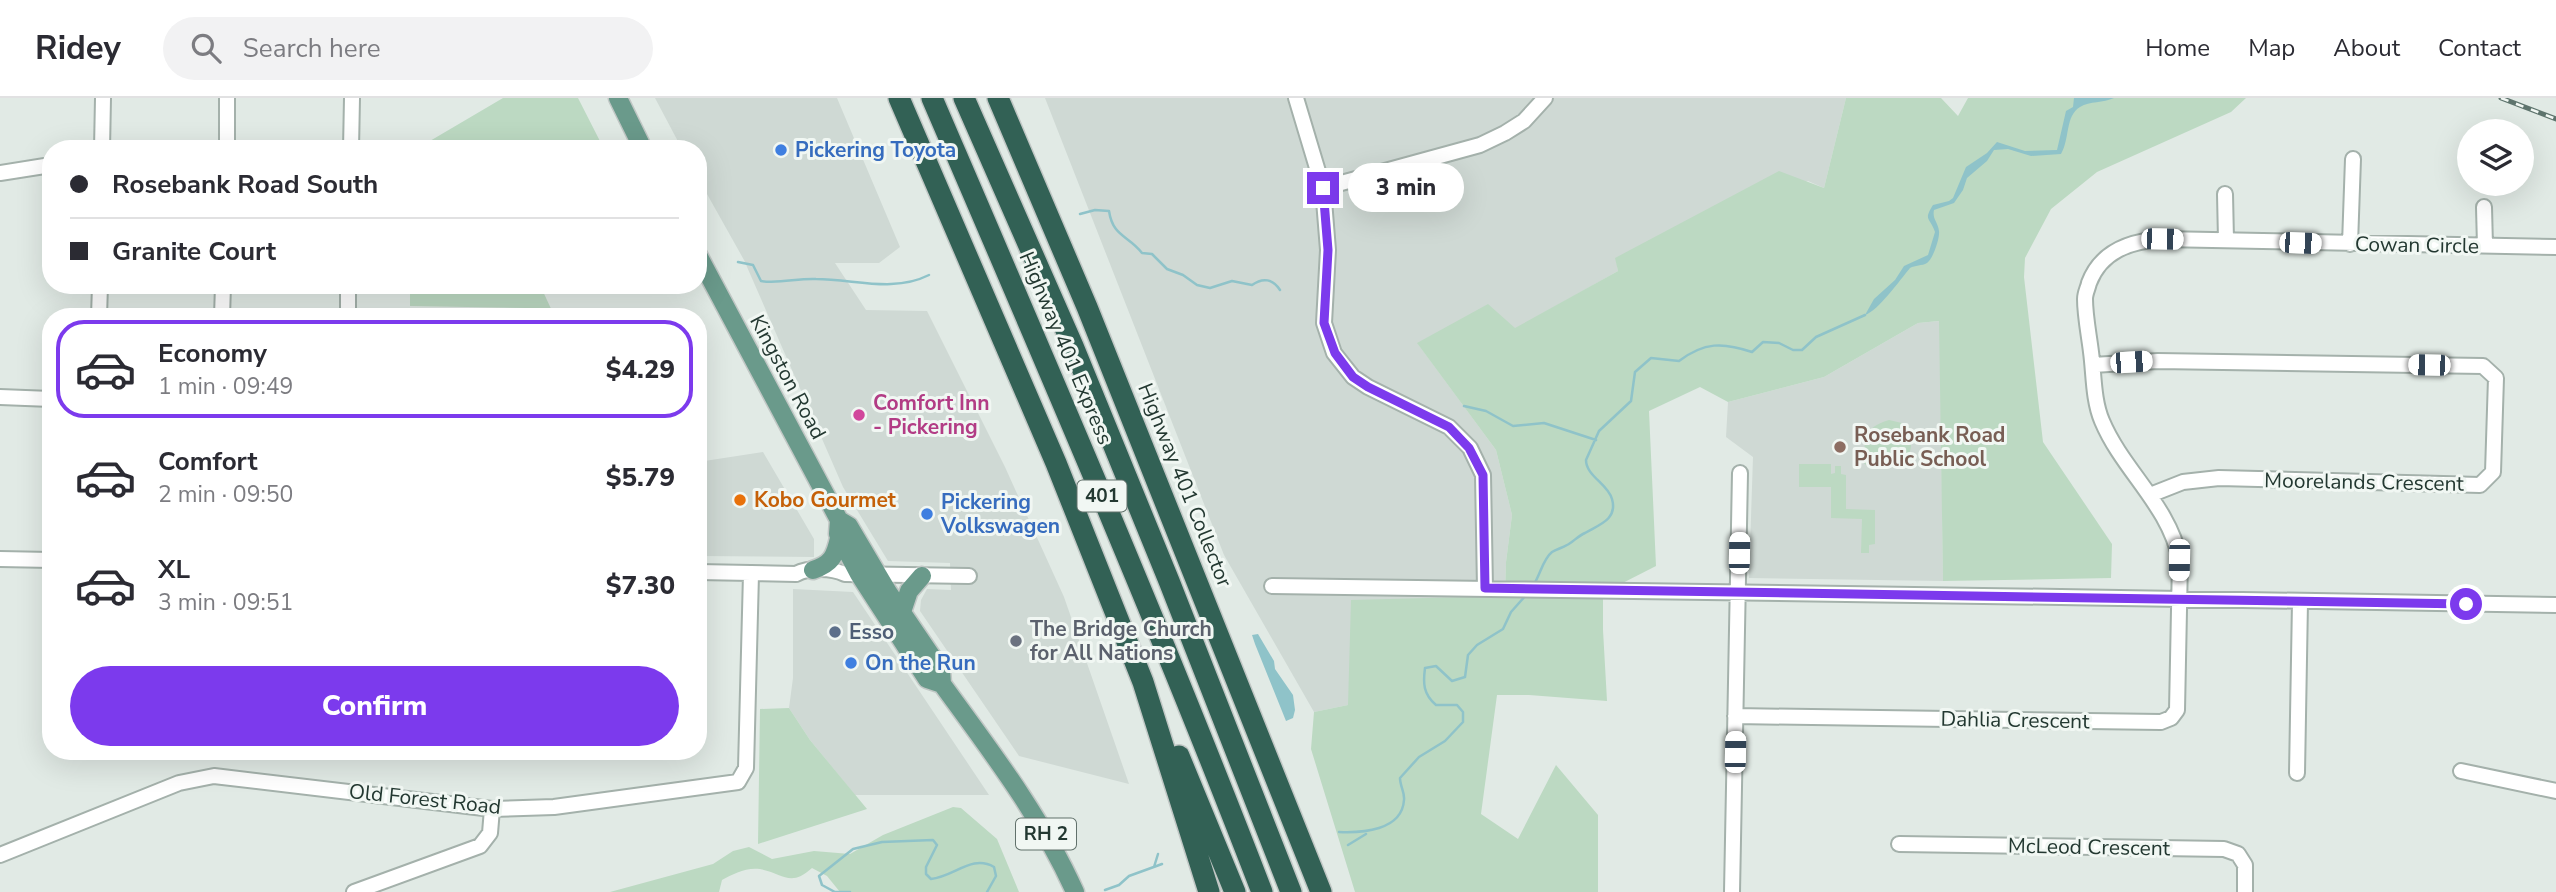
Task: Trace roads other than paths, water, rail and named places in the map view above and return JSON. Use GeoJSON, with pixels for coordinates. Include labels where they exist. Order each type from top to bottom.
{"type":"FeatureCollection","features":[{"type":"Feature","properties":{"kind":"highway","name":"401"},"geometry":{"type":"LineString","coordinates":[[899,98],[1056,463],[1143,682],[1209,892]]}},
{"type":"Feature","properties":{"kind":"highway","name":"Highway 401 Express"},"geometry":{"type":"LineString","coordinates":[[932,98],[1052,376],[1262,892]]}},
{"type":"Feature","properties":{"kind":"highway","name":"Highway 401 Express"},"geometry":{"type":"LineString","coordinates":[[964,98],[1073,346],[1291,892]]}},
{"type":"Feature","properties":{"kind":"highway","name":"Highway 401 Collector"},"geometry":{"type":"LineString","coordinates":[[998,98],[1147,454],[1321,892]]}},
{"type":"Feature","properties":{"kind":"highway"},"geometry":{"type":"LineString","coordinates":[[1006,98],[1037,188]]}},
{"type":"Feature","properties":{"kind":"highway"},"geometry":{"type":"LineString","coordinates":[[1143,682],[1181,761],[1235,892]]}},
{"type":"Feature","properties":{"kind":"main road"},"geometry":{"type":"LineString","coordinates":[[618,98],[639,140]]}},
{"type":"Feature","properties":{"kind":"main road","name":"Kingston Road"},"geometry":{"type":"LineString","coordinates":[[707,272],[839,520],[839,538],[852,574],[927,679],[942,684]]}},
{"type":"Feature","properties":{"kind":"main road","name":"Kingston Road"},"geometry":{"type":"LineString","coordinates":[[839,520],[849,526],[877,575],[941,670],[942,684],[1046,835],[1075,892]]}},
{"type":"Feature","properties":{"kind":"main road"},"geometry":{"type":"LineString","coordinates":[[804,572],[830,562],[839,538]]}},
{"type":"Feature","properties":{"kind":"main road"},"geometry":{"type":"LineString","coordinates":[[902,612],[909,591],[922,576]]}},
{"type":"Feature","properties":{"kind":"street"},"geometry":{"type":"LineString","coordinates":[[102,140],[103,98]]}},
{"type":"Feature","properties":{"kind":"street"},"geometry":{"type":"LineString","coordinates":[[227,98],[227,140]]}},
{"type":"Feature","properties":{"kind":"street"},"geometry":{"type":"LineString","coordinates":[[351,140],[352,98]]}},
{"type":"Feature","properties":{"kind":"street"},"geometry":{"type":"LineString","coordinates":[[1296,98],[1323,188],[1328,250],[1324,323],[1335,353],[1360,382],[1449,427],[1469,448],[1483,475],[1485,588]]}},
{"type":"Feature","properties":{"kind":"street"},"geometry":{"type":"LineString","coordinates":[[1323,188],[1480,145],[1524,121],[1545,98]]}},
{"type":"Feature","properties":{"kind":"street"},"geometry":{"type":"LineString","coordinates":[[2350,244],[2353,159]]}},
{"type":"Feature","properties":{"kind":"street"},"geometry":{"type":"LineString","coordinates":[[0,173],[42,166]]}},
{"type":"Feature","properties":{"kind":"street"},"geometry":{"type":"LineString","coordinates":[[2225,194],[2226,240]]}},
{"type":"Feature","properties":{"kind":"street"},"geometry":{"type":"LineString","coordinates":[[2484,207],[2485,246]]}},
{"type":"Feature","properties":{"kind":"street","name":"Cowan Circle"},"geometry":{"type":"LineString","coordinates":[[2179,598],[2179,560],[2176,544],[2161,512],[2112,441],[2101,419],[2085,296],[2092,277],[2103,260],[2127,244],[2144,240],[2556,247]]}},
{"type":"Feature","properties":{"kind":"street","name":"Moorelands Crescent"},"geometry":{"type":"LineString","coordinates":[[2093,365],[2158,360],[2483,366],[2496,378],[2493,472],[2480,485],[2219,478],[2183,482],[2150,495]]}},
{"type":"Feature","properties":{"kind":"street"},"geometry":{"type":"LineString","coordinates":[[0,397],[42,399]]}},
{"type":"Feature","properties":{"kind":"street"},"geometry":{"type":"LineString","coordinates":[[1732,892],[1740,473]]}},
{"type":"Feature","properties":{"kind":"street"},"geometry":{"type":"LineString","coordinates":[[0,559],[42,560]]}},
{"type":"Feature","properties":{"kind":"street"},"geometry":{"type":"LineString","coordinates":[[707,572],[751,574],[837,570],[852,574],[970,576]]}},
{"type":"Feature","properties":{"kind":"street","name":"Old Forest Road"},"geometry":{"type":"LineString","coordinates":[[0,855],[178,783],[214,776],[492,810],[554,807],[738,782],[746,768],[751,574]]}},
{"type":"Feature","properties":{"kind":"street"},"geometry":{"type":"LineString","coordinates":[[1272,586],[2556,605]]}},
{"type":"Feature","properties":{"kind":"street","name":"Dahlia Crescent"},"geometry":{"type":"LineString","coordinates":[[1735,716],[2161,722],[2171,718],[2177,710],[2179,598]]}},
{"type":"Feature","properties":{"kind":"street"},"geometry":{"type":"LineString","coordinates":[[2297,773],[2300,602]]}},
{"type":"Feature","properties":{"kind":"street"},"geometry":{"type":"LineString","coordinates":[[2461,771],[2556,791]]}},
{"type":"Feature","properties":{"kind":"street"},"geometry":{"type":"LineString","coordinates":[[354,892],[480,846],[490,833],[492,810]]}},
{"type":"Feature","properties":{"kind":"street","name":"McLeod Crescent"},"geometry":{"type":"LineString","coordinates":[[1899,844],[2224,849],[2238,854],[2245,865],[2245,892]]}},
{"type":"Feature","properties":{"kind":"water"},"geometry":{"type":"Polygon","coordinates":[[[2074,98],[2114,98],[2084,105],[2075,111],[2061,154],[2031,156],[2008,149],[1994,150],[1987,161],[1967,178],[1954,203],[1934,210],[1939,234],[1929,261],[1910,268],[1882,302],[1865,315],[1874,299],[1895,280],[1904,266],[1928,255],[1935,232],[1928,214],[1933,205],[1953,198],[1966,167],[1987,153],[1997,142],[2025,151],[2057,150],[2066,111],[2073,107],[2074,98]]]}},
{"type":"Feature","properties":{"kind":"water"},"geometry":{"type":"Polygon","coordinates":[[[1258,634],[1274,661],[1275,669],[1293,695],[1293,718],[1286,721],[1252,635],[1258,634]]]}},
{"type":"Feature","properties":{"kind":"waterway"},"geometry":{"type":"LineString","coordinates":[[1080,214],[1095,210],[1109,211],[1114,226],[1142,253],[1152,254],[1167,269],[1183,275],[1197,285],[1210,288],[1232,281],[1252,285],[1268,280],[1280,290]]}},
{"type":"Feature","properties":{"kind":"waterway"},"geometry":{"type":"LineString","coordinates":[[738,262],[753,265],[761,281],[768,282],[816,279],[888,284],[929,275]]}},
{"type":"Feature","properties":{"kind":"waterway"},"geometry":{"type":"LineString","coordinates":[[1534,584],[1552,552],[1610,517],[1613,506],[1610,494],[1590,471],[1586,460],[1599,431],[1631,401],[1635,372],[1651,358],[1679,361],[1705,347],[1723,345],[1752,352],[1763,342],[1779,343],[1793,350],[1802,350],[1816,337],[1865,315]]}},
{"type":"Feature","properties":{"kind":"waterway"},"geometry":{"type":"LineString","coordinates":[[1464,406],[1486,411],[1513,426],[1544,423],[1596,440]]}},
{"type":"Feature","properties":{"kind":"waterway"},"geometry":{"type":"LineString","coordinates":[[1339,832],[1379,828],[1396,818],[1402,810],[1404,800],[1400,778],[1419,757],[1445,741],[1463,722],[1463,712],[1457,705],[1436,705],[1429,697],[1424,683],[1425,668],[1436,666],[1452,681],[1465,677],[1468,655],[1477,645],[1503,629],[1511,612],[1528,593]]}},
{"type":"Feature","properties":{"kind":"waterway"},"geometry":{"type":"LineString","coordinates":[[1348,845],[1366,834]]}},
{"type":"Feature","properties":{"kind":"waterway"},"geometry":{"type":"LineString","coordinates":[[850,892],[835,892],[822,885],[819,876],[853,849],[882,842],[933,840],[937,845],[926,867],[926,874],[931,879],[970,865],[986,864],[994,867],[996,876],[987,892]]}},
{"type":"Feature","properties":{"kind":"waterway"},"geometry":{"type":"LineString","coordinates":[[1154,867],[1158,854]]}},
{"type":"Feature","properties":{"kind":"waterway"},"geometry":{"type":"LineString","coordinates":[[1105,890],[1119,885],[1129,876],[1162,864]]}},
{"type":"Feature","properties":{"kind":"railway"},"geometry":{"type":"LineString","coordinates":[[2501,98],[2556,119]]}},
{"type":"Feature","properties":{"kind":"place","name":"Pickering Toyota"},"geometry":{"type":"Point","coordinates":[781,150]}},
{"type":"Feature","properties":{"kind":"place","name":"Comfort Inn - Pickering"},"geometry":{"type":"Point","coordinates":[859,415]}},
{"type":"Feature","properties":{"kind":"place","name":"Rosebank Road Public School"},"geometry":{"type":"Point","coordinates":[1840,447]}},
{"type":"Feature","properties":{"kind":"place","name":"Kobo Gourmet"},"geometry":{"type":"Point","coordinates":[740,500]}},
{"type":"Feature","properties":{"kind":"place","name":"Pickering Volkswagen"},"geometry":{"type":"Point","coordinates":[927,514]}},
{"type":"Feature","properties":{"kind":"place","name":"Esso"},"geometry":{"type":"Point","coordinates":[835,632]}},
{"type":"Feature","properties":{"kind":"place","name":"The Bridge Church for All Nations"},"geometry":{"type":"Point","coordinates":[1016,641]}},
{"type":"Feature","properties":{"kind":"place","name":"On the Run"},"geometry":{"type":"Point","coordinates":[851,663]}}]}
